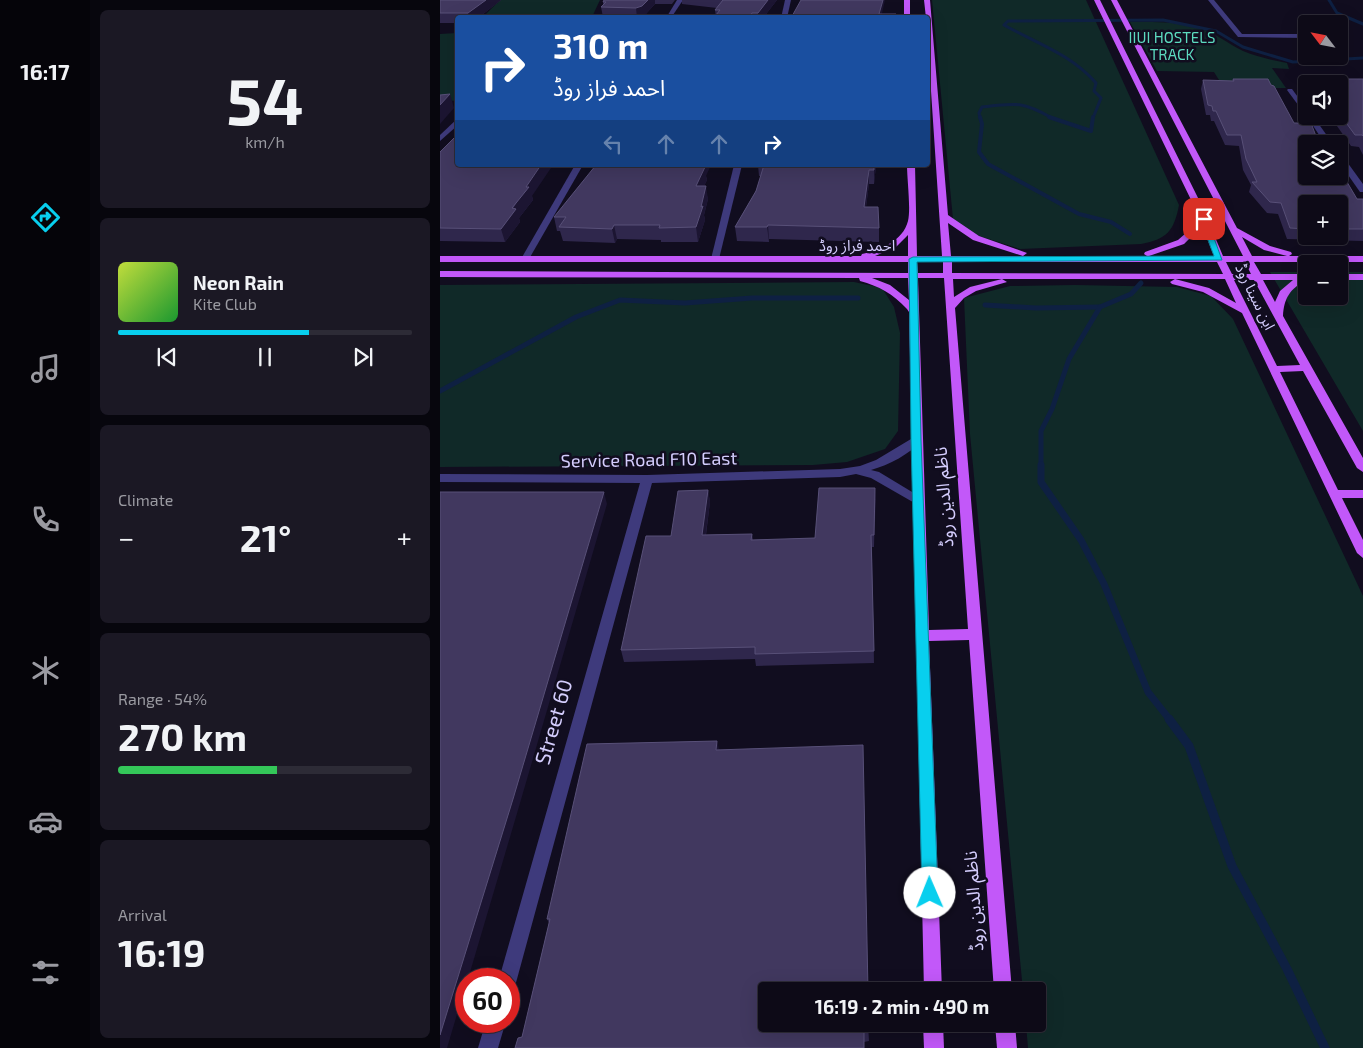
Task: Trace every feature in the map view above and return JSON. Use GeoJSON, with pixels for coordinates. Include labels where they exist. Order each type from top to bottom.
{"type":"FeatureCollection","features":[{"type":"Feature","properties":{"kind":"main road"},"geometry":{"type":"LineString","coordinates":[[907,0],[907,15]]}},
{"type":"Feature","properties":{"kind":"main road","name":"ناظم الدین روڈ"},"geometry":{"type":"LineString","coordinates":[[927,0],[928,15]]}},
{"type":"Feature","properties":{"kind":"main road","name":"ابن سینا روڈ"},"geometry":{"type":"LineString","coordinates":[[1097,0],[1198,206],[1229,277],[1363,553]]}},
{"type":"Feature","properties":{"kind":"main road","name":"ابن سینا روڈ"},"geometry":{"type":"LineString","coordinates":[[1114,0],[1257,277],[1363,468]]}},
{"type":"Feature","properties":{"kind":"main road","name":"ناظم الدین روڈ"},"geometry":{"type":"LineString","coordinates":[[930,36],[950,275],[950,308],[1002,982]]}},
{"type":"Feature","properties":{"kind":"main road"},"geometry":{"type":"LineString","coordinates":[[1131,70],[1150,70]]}},
{"type":"Feature","properties":{"kind":"main road","name":"ناظم الدین روڈ"},"geometry":{"type":"LineString","coordinates":[[911,167],[916,440],[933,982]]}},
{"type":"Feature","properties":{"kind":"main road"},"geometry":{"type":"LineString","coordinates":[[1126,259],[1157,252],[1181,242],[1190,234],[1198,206]]}},
{"type":"Feature","properties":{"kind":"main road"},"geometry":{"type":"LineString","coordinates":[[945,217],[976,238],[998,247],[1051,258]]}},
{"type":"Feature","properties":{"kind":"main road"},"geometry":{"type":"LineString","coordinates":[[845,259],[873,254],[892,246],[906,234],[912,218]]}},
{"type":"Feature","properties":{"kind":"main road"},"geometry":{"type":"LineString","coordinates":[[1232,227],[1267,248],[1298,256]]}},
{"type":"Feature","properties":{"kind":"main road","name":"احمد فراز روڈ"},"geometry":{"type":"LineString","coordinates":[[440,259],[1298,258]]}},
{"type":"Feature","properties":{"kind":"main road","name":"احمد فراز روڈ"},"geometry":{"type":"LineString","coordinates":[[1348,259],[1363,259]]}},
{"type":"Feature","properties":{"kind":"main road","name":"احمد فراز روڈ"},"geometry":{"type":"LineString","coordinates":[[440,274],[1298,277]]}},
{"type":"Feature","properties":{"kind":"main road"},"geometry":{"type":"LineString","coordinates":[[838,274],[869,280],[888,287],[904,299],[915,314]]}},
{"type":"Feature","properties":{"kind":"main road"},"geometry":{"type":"LineString","coordinates":[[950,308],[958,297],[972,288],[1037,276]]}},
{"type":"Feature","properties":{"kind":"main road"},"geometry":{"type":"LineString","coordinates":[[1145,277],[1206,290],[1246,312]]}},
{"type":"Feature","properties":{"kind":"main road"},"geometry":{"type":"LineString","coordinates":[[1348,277],[1363,277]]}},
{"type":"Feature","properties":{"kind":"main road"},"geometry":{"type":"LineString","coordinates":[[1278,316],[1278,300],[1282,294],[1298,281]]}},
{"type":"Feature","properties":{"kind":"main road"},"geometry":{"type":"LineString","coordinates":[[1273,369],[1306,368]]}},
{"type":"Feature","properties":{"kind":"main road"},"geometry":{"type":"LineString","coordinates":[[1335,494],[1363,494]]}},
{"type":"Feature","properties":{"kind":"main road"},"geometry":{"type":"LineString","coordinates":[[923,636],[975,634]]}},
{"type":"Feature","properties":{"kind":"main road"},"geometry":{"type":"LineString","coordinates":[[933,1032],[934,1048]]}},
{"type":"Feature","properties":{"kind":"main road"},"geometry":{"type":"LineString","coordinates":[[1006,1032],[1007,1048]]}},
{"type":"Feature","properties":{"kind":"street"},"geometry":{"type":"LineString","coordinates":[[670,15],[680,0]]}},
{"type":"Feature","properties":{"kind":"street"},"geometry":{"type":"LineString","coordinates":[[785,15],[788,0]]}},
{"type":"Feature","properties":{"kind":"street"},"geometry":{"type":"LineString","coordinates":[[1212,0],[1238,34],[1245,36],[1298,36]]}},
{"type":"Feature","properties":{"kind":"street"},"geometry":{"type":"LineString","coordinates":[[1290,90],[1298,101]]}},
{"type":"Feature","properties":{"kind":"street"},"geometry":{"type":"LineString","coordinates":[[440,139],[455,123]]}},
{"type":"Feature","properties":{"kind":"street"},"geometry":{"type":"LineString","coordinates":[[525,259],[578,167]]}},
{"type":"Feature","properties":{"kind":"street"},"geometry":{"type":"LineString","coordinates":[[716,259],[738,167]]}},
{"type":"Feature","properties":{"kind":"street"},"geometry":{"type":"LineString","coordinates":[[1348,169],[1363,190]]}},
{"type":"Feature","properties":{"kind":"street","name":"Service Road F10 East"},"geometry":{"type":"LineString","coordinates":[[858,471],[879,464],[899,454],[916,440]]}},
{"type":"Feature","properties":{"kind":"street","name":"Service Road F10 East"},"geometry":{"type":"LineString","coordinates":[[440,478],[647,479],[858,471],[875,475],[918,501]]}},
{"type":"Feature","properties":{"kind":"street","name":"Street 60"},"geometry":{"type":"LineString","coordinates":[[511,968],[647,479]]}},
{"type":"Feature","properties":{"kind":"street"},"geometry":{"type":"LineString","coordinates":[[488,1048],[492,1033]]}},
{"type":"Feature","properties":{"kind":"green space"},"geometry":{"type":"Polygon","coordinates":[[[500,0],[600,0],[593,15],[485,15],[500,0]]]}},
{"type":"Feature","properties":{"kind":"green space"},"geometry":{"type":"Polygon","coordinates":[[[932,0],[1086,0],[1179,205],[1175,221],[1168,232],[1157,239],[1141,244],[1020,249],[976,235],[953,219],[932,0]]]}},
{"type":"Feature","properties":{"kind":"green space","name":"IIUI HOSTELS TRACK"},"geometry":{"type":"Polygon","coordinates":[[[1130,22],[1165,22],[1199,28],[1248,53],[1287,63],[1289,69],[1272,68],[1286,88],[1224,88],[1214,72],[1157,71],[1130,22]]]}},
{"type":"Feature","properties":{"kind":"green space"},"geometry":{"type":"Polygon","coordinates":[[[455,33],[455,101],[440,100],[440,34],[455,33]]]}},
{"type":"Feature","properties":{"kind":"green space"},"geometry":{"type":"Polygon","coordinates":[[[1270,272],[1298,272],[1298,305],[1348,305],[1348,272],[1363,272],[1363,431],[1270,272]]]}},
{"type":"Feature","properties":{"kind":"green space"},"geometry":{"type":"Polygon","coordinates":[[[854,282],[882,288],[894,307],[900,333],[898,431],[885,449],[847,462],[813,465],[440,467],[440,285],[854,282]]]}},
{"type":"Feature","properties":{"kind":"green space"},"geometry":{"type":"Polygon","coordinates":[[[1010,286],[1177,287],[1211,296],[1233,319],[1363,596],[1363,1048],[1028,1048],[1027,1032],[1046,1032],[1046,982],[1022,982],[970,434],[964,298],[1010,286]]]}},
{"type":"Feature","properties":{"kind":"building"},"geometry":{"type":"Polygon","coordinates":[[[440,0],[486,0],[468,13],[440,13],[440,0]]]}},
{"type":"Feature","properties":{"kind":"building"},"geometry":{"type":"Polygon","coordinates":[[[604,0],[648,0],[642,6],[636,8],[601,7],[606,2],[603,2],[604,0]]]}},
{"type":"Feature","properties":{"kind":"building"},"geometry":{"type":"Polygon","coordinates":[[[723,0],[768,0],[758,13],[752,13],[751,15],[716,15],[720,10],[715,10],[723,0]]]}},
{"type":"Feature","properties":{"kind":"building"},"geometry":{"type":"Polygon","coordinates":[[[801,0],[883,0],[879,14],[896,14],[896,15],[793,15],[801,0]]]}},
{"type":"Feature","properties":{"kind":"building"},"geometry":{"type":"Polygon","coordinates":[[[1233,79],[1268,79],[1271,85],[1274,86],[1294,123],[1298,123],[1298,125],[1312,125],[1316,135],[1298,135],[1298,185],[1348,184],[1357,199],[1363,199],[1363,229],[1348,229],[1348,195],[1298,195],[1298,228],[1290,228],[1281,203],[1270,202],[1252,182],[1257,182],[1246,159],[1241,135],[1227,135],[1216,111],[1213,111],[1212,106],[1208,105],[1203,80],[1234,81],[1233,79]]]}},
{"type":"Feature","properties":{"kind":"building"},"geometry":{"type":"Polygon","coordinates":[[[1348,79],[1363,79],[1363,136],[1355,135],[1348,125],[1348,79]]]}},
{"type":"Feature","properties":{"kind":"building"},"geometry":{"type":"Polygon","coordinates":[[[450,94],[440,105],[440,95],[450,94]]]}},
{"type":"Feature","properties":{"kind":"building"},"geometry":{"type":"Polygon","coordinates":[[[455,137],[455,167],[540,167],[526,187],[529,187],[512,208],[516,209],[501,229],[440,228],[440,152],[455,137]]]}},
{"type":"Feature","properties":{"kind":"building"},"geometry":{"type":"Polygon","coordinates":[[[594,167],[705,167],[696,186],[706,186],[701,207],[703,206],[696,227],[659,228],[660,225],[614,225],[612,229],[559,227],[566,217],[554,217],[594,167]]]}},
{"type":"Feature","properties":{"kind":"building"},"geometry":{"type":"Polygon","coordinates":[[[763,167],[874,167],[874,170],[869,170],[864,207],[878,207],[879,228],[768,225],[767,227],[735,227],[756,191],[763,167]]]}},
{"type":"Feature","properties":{"kind":"building"},"geometry":{"type":"Polygon","coordinates":[[[819,488],[875,488],[874,535],[871,535],[874,651],[755,654],[755,647],[621,650],[646,536],[671,536],[678,491],[708,490],[702,535],[752,534],[751,540],[815,538],[819,488]]]}},
{"type":"Feature","properties":{"kind":"building"},"geometry":{"type":"Polygon","coordinates":[[[440,492],[604,492],[461,968],[455,968],[455,987],[440,1035],[440,492]]]}},
{"type":"Feature","properties":{"kind":"building"},"geometry":{"type":"Polygon","coordinates":[[[717,741],[716,750],[863,745],[868,982],[758,982],[758,1032],[864,1032],[864,1048],[515,1048],[518,1038],[522,1037],[550,919],[547,919],[587,744],[717,741]]]}},
{"type":"Feature","properties":{"kind":"waterway"},"geometry":{"type":"LineString","coordinates":[[1329,0],[1337,13],[1363,24]]}},
{"type":"Feature","properties":{"kind":"waterway"},"geometry":{"type":"LineString","coordinates":[[1093,118],[1101,98],[1094,91],[1096,83],[1076,64],[1004,25],[1008,21],[1163,20],[1216,31],[1243,47],[1293,62],[1363,58]]}},
{"type":"Feature","properties":{"kind":"waterway"},"geometry":{"type":"LineString","coordinates":[[980,118],[979,113],[982,107],[1011,104],[1025,106],[1052,118]]}},
{"type":"Feature","properties":{"kind":"waterway"},"geometry":{"type":"LineString","coordinates":[[980,117],[982,124],[979,152],[988,164],[1079,214],[1111,222],[1130,234]]}},
{"type":"Feature","properties":{"kind":"waterway"},"geometry":{"type":"LineString","coordinates":[[1052,118],[1091,131],[1093,117]]}},
{"type":"Feature","properties":{"kind":"waterway"},"geometry":{"type":"LineString","coordinates":[[1100,307],[1131,294],[1141,283]]}},
{"type":"Feature","properties":{"kind":"waterway"},"geometry":{"type":"LineString","coordinates":[[440,391],[576,317],[620,300],[685,303],[752,298],[858,298]]}},
{"type":"Feature","properties":{"kind":"waterway"},"geometry":{"type":"LineString","coordinates":[[985,305],[1036,308],[1100,307]]}},
{"type":"Feature","properties":{"kind":"waterway"},"geometry":{"type":"LineString","coordinates":[[1100,307],[1069,359],[1052,409],[1041,431],[1041,482],[1081,540],[1104,584],[1148,692],[1170,720]]}},
{"type":"Feature","properties":{"kind":"waterway"},"geometry":{"type":"LineString","coordinates":[[1169,719],[1189,746],[1232,866],[1287,969],[1325,1048]]}},
{"type":"Feature","properties":{"kind":"route"},"geometry":{"type":"LineString","coordinates":[[930,893],[916,440],[913,259],[1220,258],[1204,219]]}}]}
